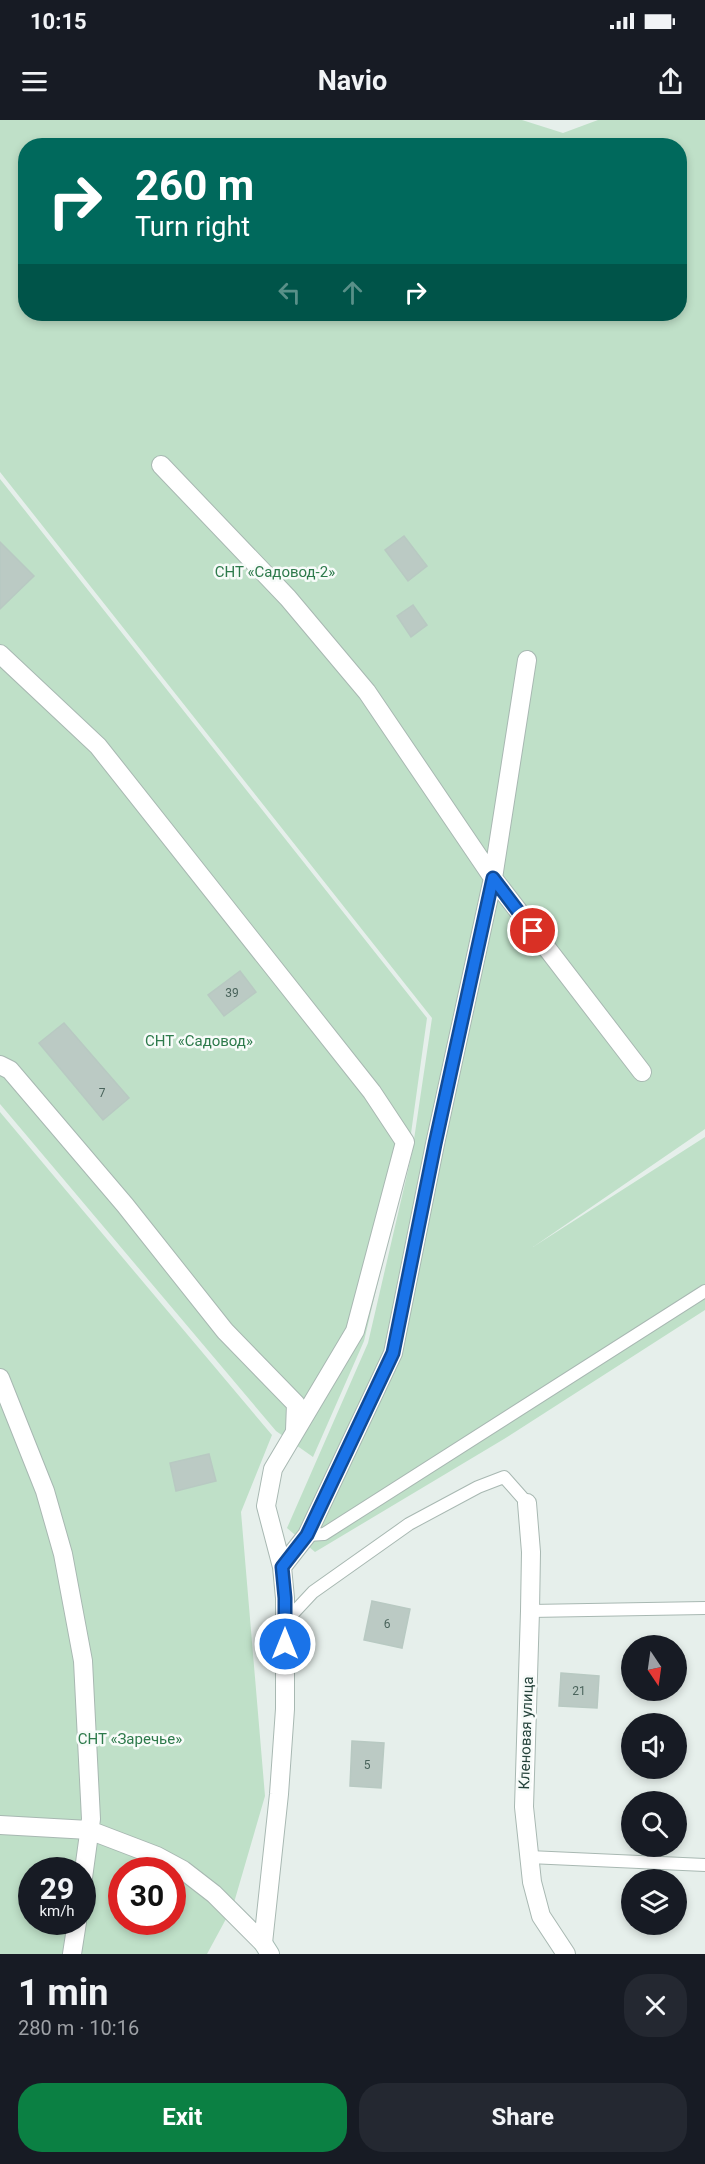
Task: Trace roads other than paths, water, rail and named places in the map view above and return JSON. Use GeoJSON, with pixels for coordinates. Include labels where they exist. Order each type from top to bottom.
{"type":"FeatureCollection","features":[{"type":"Feature","properties":{"kind":"street"},"geometry":{"type":"LineString","coordinates":[[160,465],[288,598],[367,692],[493,878],[642,1072]]}},
{"type":"Feature","properties":{"kind":"street"},"geometry":{"type":"LineString","coordinates":[[0,654],[98,746],[372,1092],[405,1142],[355,1331],[295,1436],[273,1469],[266,1506],[282,1567],[285,1622],[285,1709],[267,1949]]}},
{"type":"Feature","properties":{"kind":"street"},"geometry":{"type":"LineString","coordinates":[[282,1567],[307,1535],[393,1353],[493,878],[526,660]]}},
{"type":"Feature","properties":{"kind":"street"},"geometry":{"type":"LineString","coordinates":[[0,1065],[10,1070],[117,1196],[225,1331],[296,1404],[295,1436]]}},
{"type":"Feature","properties":{"kind":"street"},"geometry":{"type":"LineString","coordinates":[[0,1378],[45,1491],[63,1554],[83,1661],[91,1812],[86,1857]]}},
{"type":"Feature","properties":{"kind":"street","name":"Кленовая улица"},"geometry":{"type":"LineString","coordinates":[[526,1503],[531,1552],[524,1808],[532,1882],[541,1916],[566,1954]]}},
{"type":"Feature","properties":{"kind":"street"},"geometry":{"type":"LineString","coordinates":[[0,1825],[89,1830],[157,1856],[183,1870],[214,1894],[267,1949]]}},
{"type":"Feature","properties":{"kind":"street"},"geometry":{"type":"LineString","coordinates":[[72,1954],[75,1935]]}},
{"type":"Feature","properties":{"kind":"lane"},"geometry":{"type":"LineString","coordinates":[[307,1535],[324,1534],[705,1291]]}},
{"type":"Feature","properties":{"kind":"lane"},"geometry":{"type":"LineString","coordinates":[[285,1622],[313,1592],[409,1524],[478,1487],[504,1477],[526,1503]]}},
{"type":"Feature","properties":{"kind":"lane"},"geometry":{"type":"LineString","coordinates":[[530,1611],[705,1608]]}},
{"type":"Feature","properties":{"kind":"lane"},"geometry":{"type":"LineString","coordinates":[[529,1857],[705,1865]]}},
{"type":"Feature","properties":{"kind":"park label","name":"СНТ «Садовод-2»"},"geometry":{"type":"Point","coordinates":[275,572]}},
{"type":"Feature","properties":{"kind":"park label","name":"СНТ «Садовод»"},"geometry":{"type":"Point","coordinates":[199,1041]}},
{"type":"Feature","properties":{"kind":"park label","name":"СНТ «Заречье»"},"geometry":{"type":"Point","coordinates":[130,1739]}}]}
